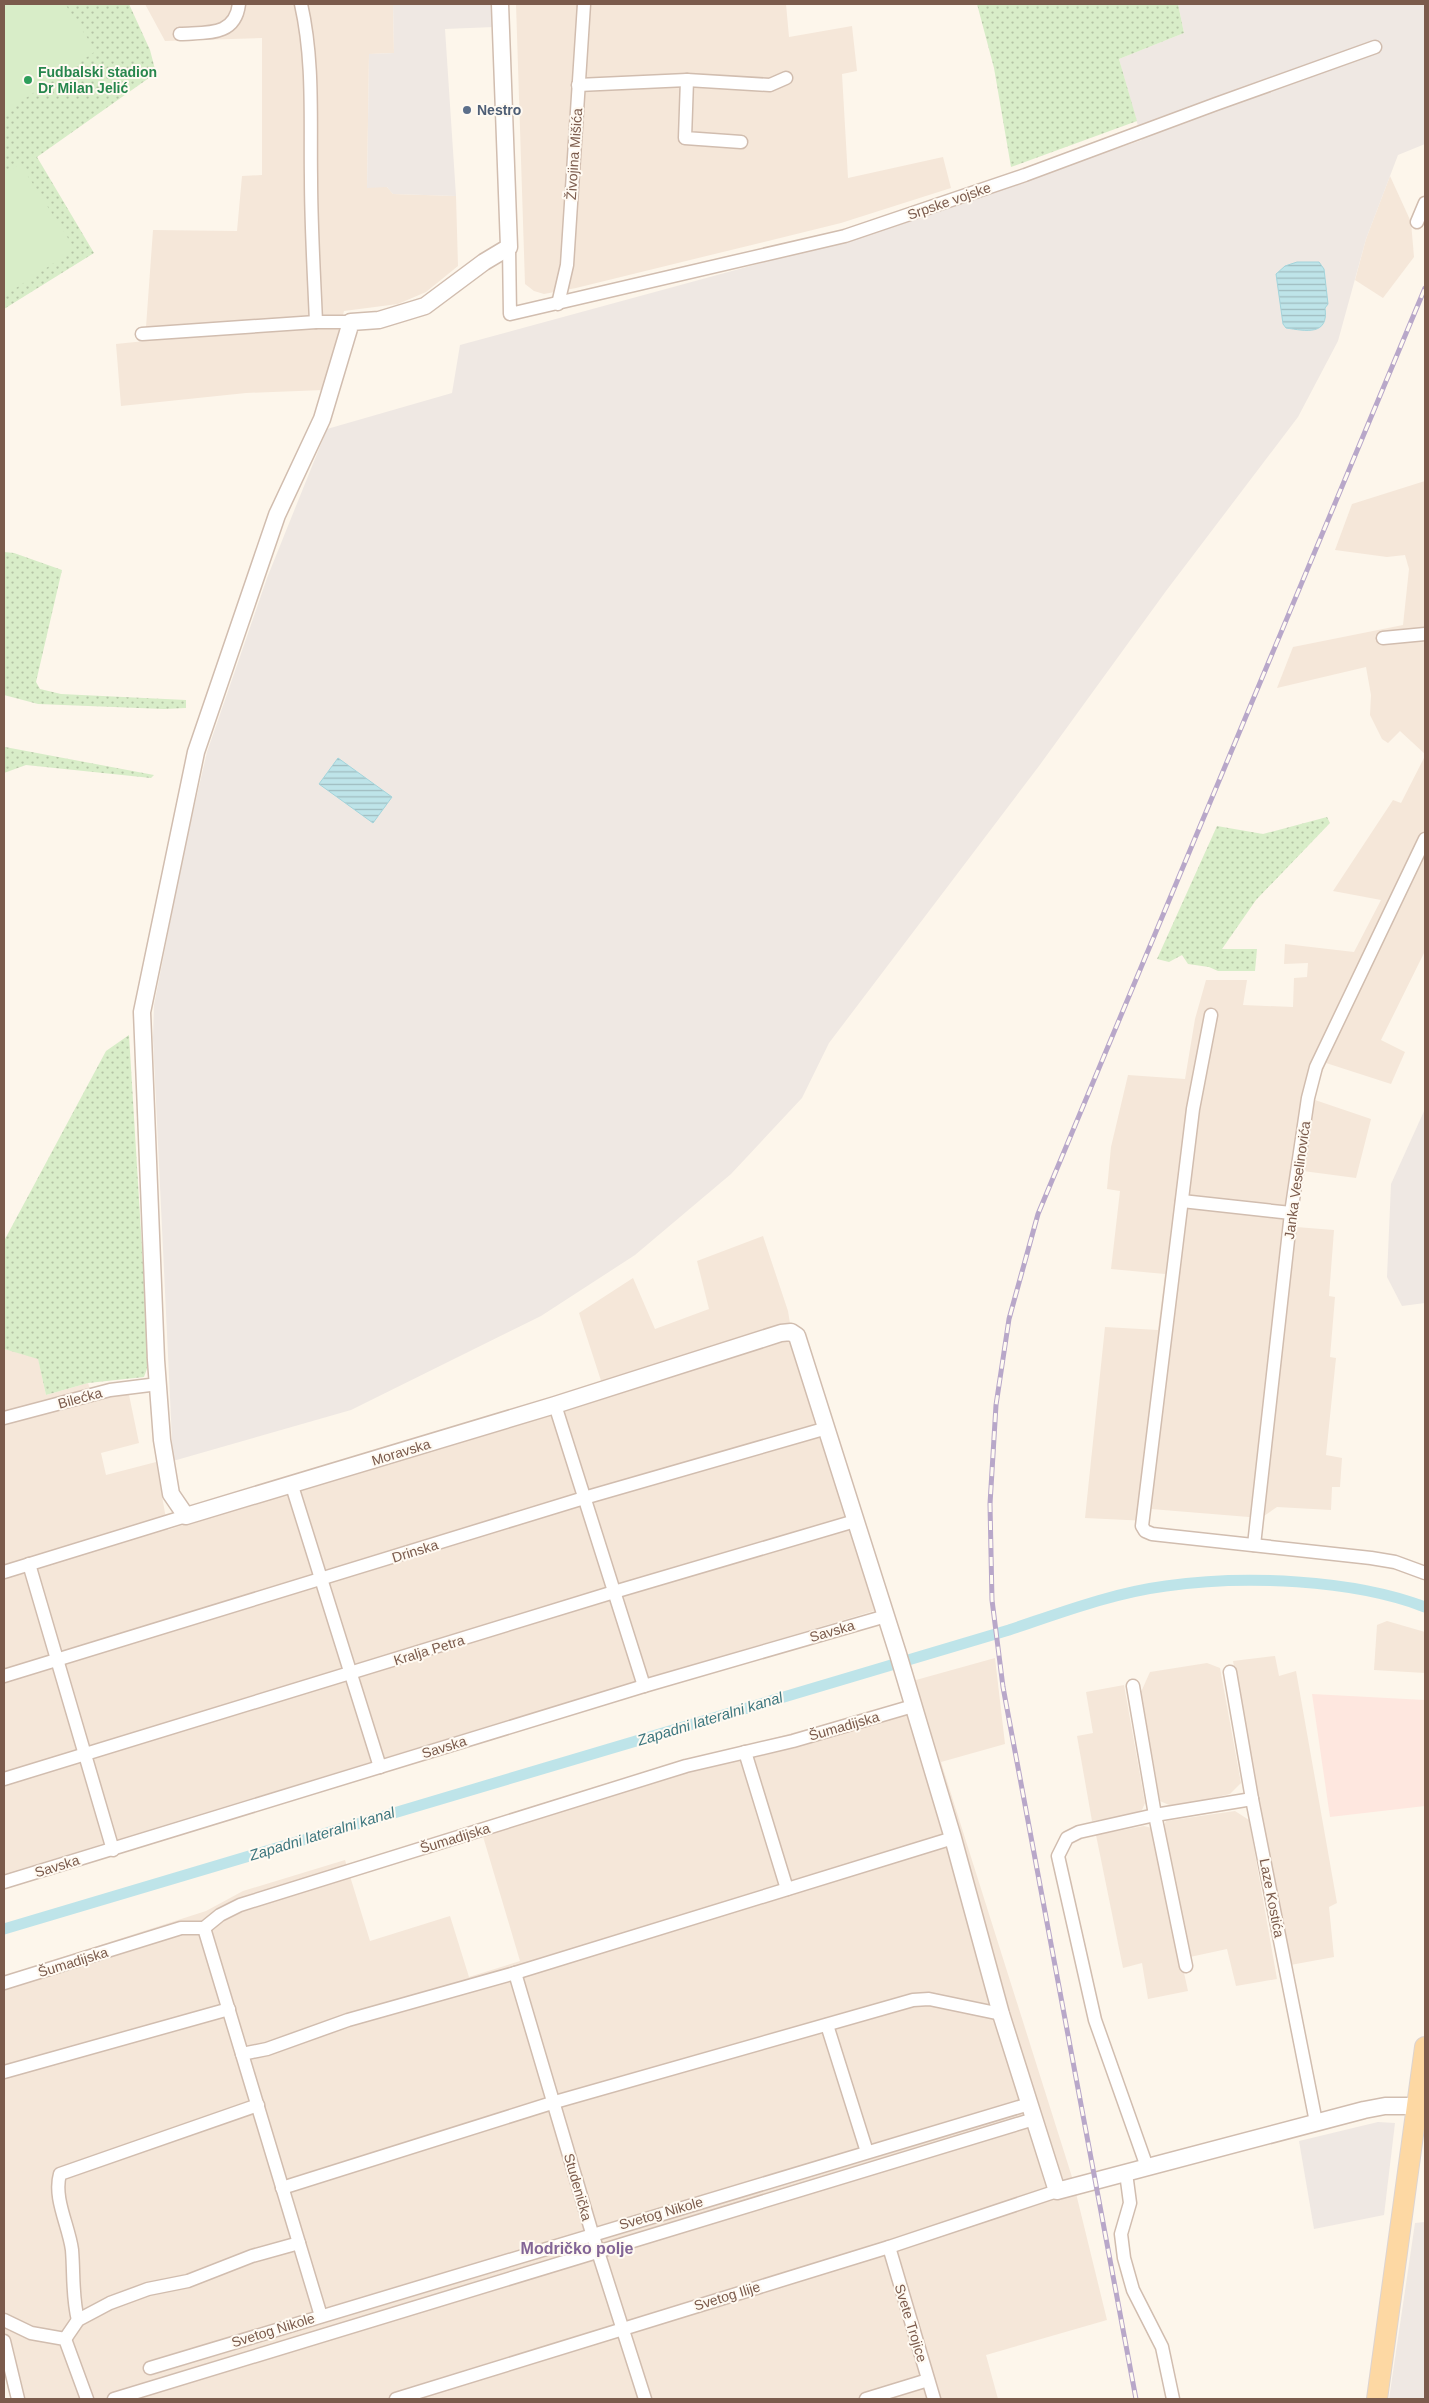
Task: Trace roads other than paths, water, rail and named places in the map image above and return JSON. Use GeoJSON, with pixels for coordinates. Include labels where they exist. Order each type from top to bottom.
{"type":"FeatureCollection","features":[{"type":"Feature","properties":{"kind":"main road"},"geometry":{"type":"LineString","coordinates":[[1377,2399],[1425,2047]]}},
{"type":"Feature","properties":{"kind":"street"},"geometry":{"type":"LineString","coordinates":[[180,34],[214,32],[229,27],[237,15],[239,4]]}},
{"type":"Feature","properties":{"kind":"street"},"geometry":{"type":"LineString","coordinates":[[301,4],[307,31],[310,66],[311,187],[316,322]]}},
{"type":"Feature","properties":{"kind":"street"},"geometry":{"type":"LineString","coordinates":[[142,334],[316,322],[379,320],[425,306],[484,262],[509,247],[500,4]]}},
{"type":"Feature","properties":{"kind":"street","name":"Živojina Mišića"},"geometry":{"type":"LineString","coordinates":[[558,304],[567,265],[584,4]]}},
{"type":"Feature","properties":{"kind":"street","name":"Srpske vojske"},"geometry":{"type":"LineString","coordinates":[[509,247],[510,314],[845,236],[1025,175],[1375,47]]}},
{"type":"Feature","properties":{"kind":"street"},"geometry":{"type":"LineString","coordinates":[[578,85],[687,80],[770,85],[786,78]]}},
{"type":"Feature","properties":{"kind":"street"},"geometry":{"type":"LineString","coordinates":[[687,80],[685,138],[742,142]]}},
{"type":"Feature","properties":{"kind":"street"},"geometry":{"type":"LineString","coordinates":[[1417,222],[1425,203]]}},
{"type":"Feature","properties":{"kind":"street"},"geometry":{"type":"LineString","coordinates":[[186,1516],[176,1504],[167,1482],[162,1440],[142,1012],[196,752],[277,515],[322,418],[351,322]]}},
{"type":"Feature","properties":{"kind":"street"},"geometry":{"type":"LineString","coordinates":[[1383,638],[1425,634]]}},
{"type":"Feature","properties":{"kind":"street","name":"Janka Veselinovića"},"geometry":{"type":"LineString","coordinates":[[1254,1545],[1292,1213],[1308,1098],[1316,1067],[1425,839]]}},
{"type":"Feature","properties":{"kind":"street"},"geometry":{"type":"LineString","coordinates":[[1211,1015],[1193,1109],[1142,1526],[1145,1531],[1152,1534],[1371,1558],[1395,1562],[1425,1572]]}},
{"type":"Feature","properties":{"kind":"street"},"geometry":{"type":"LineString","coordinates":[[1182,1201],[1292,1213]]}},
{"type":"Feature","properties":{"kind":"street","name":"Moravska"},"geometry":{"type":"LineString","coordinates":[[4,1572],[186,1516],[292,1486],[781,1333],[792,1332],[796,1336],[827,1428]]}},
{"type":"Feature","properties":{"kind":"street","name":"Bilećka"},"geometry":{"type":"LineString","coordinates":[[4,1418],[110,1390],[158,1384]]}},
{"type":"Feature","properties":{"kind":"street"},"geometry":{"type":"LineString","coordinates":[[554,1405],[644,1686]]}},
{"type":"Feature","properties":{"kind":"street"},"geometry":{"type":"LineString","coordinates":[[827,1428],[898,1654],[953,1838],[1001,2014],[1057,2191],[1316,2122],[1385,2106],[1416,2106]]}},
{"type":"Feature","properties":{"kind":"street","name":"Drinska"},"geometry":{"type":"LineString","coordinates":[[4,1676],[322,1580],[584,1498],[827,1428]]}},
{"type":"Feature","properties":{"kind":"street"},"geometry":{"type":"LineString","coordinates":[[292,1486],[380,1767]]}},
{"type":"Feature","properties":{"kind":"street","name":"Kralja Petra"},"geometry":{"type":"LineString","coordinates":[[4,1779],[614,1592],[855,1521]]}},
{"type":"Feature","properties":{"kind":"street"},"geometry":{"type":"LineString","coordinates":[[29,1564],[113,1850]]}},
{"type":"Feature","properties":{"kind":"street","name":"Savska"},"geometry":{"type":"LineString","coordinates":[[4,1882],[644,1686],[886,1616]]}},
{"type":"Feature","properties":{"kind":"street","name":"Laze Kostića"},"geometry":{"type":"LineString","coordinates":[[1230,1672],[1252,1799],[1316,2122]]}},
{"type":"Feature","properties":{"kind":"street"},"geometry":{"type":"LineString","coordinates":[[1133,1686],[1155,1815],[1186,1966]]}},
{"type":"Feature","properties":{"kind":"street","name":"Šumadijska"},"geometry":{"type":"LineString","coordinates":[[4,1983],[182,1928],[204,1928],[220,1915],[240,1905],[686,1766],[745,1752],[913,1706]]}},
{"type":"Feature","properties":{"kind":"street"},"geometry":{"type":"LineString","coordinates":[[745,1752],[787,1889]]}},
{"type":"Feature","properties":{"kind":"street"},"geometry":{"type":"LineString","coordinates":[[1147,2167],[1095,2020],[1058,1856],[1067,1838],[1079,1832],[1155,1815],[1252,1799]]}},
{"type":"Feature","properties":{"kind":"street"},"geometry":{"type":"LineString","coordinates":[[242,2054],[267,2049],[348,2020],[515,1973],[953,1838]]}},
{"type":"Feature","properties":{"kind":"street"},"geometry":{"type":"LineString","coordinates":[[204,1928],[321,2316]]}},
{"type":"Feature","properties":{"kind":"street","name":"Studenička"},"geometry":{"type":"LineString","coordinates":[[515,1973],[555,2102],[592,2233],[645,2399]]}},
{"type":"Feature","properties":{"kind":"street"},"geometry":{"type":"LineString","coordinates":[[282,2188],[555,2102],[913,2000],[929,1999],[1001,2014]]}},
{"type":"Feature","properties":{"kind":"street"},"geometry":{"type":"LineString","coordinates":[[4,2072],[229,2008]]}},
{"type":"Feature","properties":{"kind":"street"},"geometry":{"type":"LineString","coordinates":[[826,2025],[867,2152]]}},
{"type":"Feature","properties":{"kind":"street"},"geometry":{"type":"LineString","coordinates":[[78,2320],[74,2302],[72,2249],[59,2193],[60,2174],[258,2105]]}},
{"type":"Feature","properties":{"kind":"street"},"geometry":{"type":"LineString","coordinates":[[114,2399],[598,2252],[1031,2112]]}},
{"type":"Feature","properties":{"kind":"street","name":"Svetog Nikole"},"geometry":{"type":"LineString","coordinates":[[150,2368],[592,2233],[867,2152],[1031,2112]]}},
{"type":"Feature","properties":{"kind":"street"},"geometry":{"type":"LineString","coordinates":[[1126,2173],[1130,2203],[1121,2234],[1124,2258],[1133,2290],[1162,2348],[1173,2399]]}},
{"type":"Feature","properties":{"kind":"street","name":"Svetog Ilije"},"geometry":{"type":"LineString","coordinates":[[396,2399],[888,2247],[1057,2191]]}},
{"type":"Feature","properties":{"kind":"street"},"geometry":{"type":"LineString","coordinates":[[64,2339],[78,2320],[117,2300],[148,2289],[188,2281],[252,2256],[299,2243]]}},
{"type":"Feature","properties":{"kind":"street","name":"Svete Trojice"},"geometry":{"type":"LineString","coordinates":[[888,2247],[934,2399]]}},
{"type":"Feature","properties":{"kind":"street"},"geometry":{"type":"LineString","coordinates":[[4,2320],[31,2333],[64,2339]]}},
{"type":"Feature","properties":{"kind":"street"},"geometry":{"type":"LineString","coordinates":[[64,2339],[87,2399]]}},
{"type":"Feature","properties":{"kind":"street"},"geometry":{"type":"LineString","coordinates":[[4,2341],[18,2399]]}},
{"type":"Feature","properties":{"kind":"street"},"geometry":{"type":"LineString","coordinates":[[866,2399],[928,2380]]}},
{"type":"Feature","properties":{"kind":"water"},"geometry":{"type":"Polygon","coordinates":[[[1297,262],[1319,262],[1324,269],[1328,304],[1325,308],[1323,323],[1314,330],[1286,328],[1283,324],[1276,274],[1285,266],[1297,262]]]}},
{"type":"Feature","properties":{"kind":"water"},"geometry":{"type":"Polygon","coordinates":[[[338,758],[392,797],[373,823],[319,784],[338,758]]]}},
{"type":"Feature","properties":{"kind":"waterway","name":"Zapadni lateralni kanal"},"geometry":{"type":"LineString","coordinates":[[4,1929],[1009,1630],[1086,1604],[1126,1593],[1196,1583],[1263,1580],[1331,1585],[1365,1590],[1425,1607]]}},
{"type":"Feature","properties":{"kind":"railway"},"geometry":{"type":"LineString","coordinates":[[1136,2399],[1003,1687],[992,1600],[990,1504],[996,1405],[1009,1319],[1038,1214],[1425,288]]}},
{"type":"Feature","properties":{"kind":"place","name":"Fudbalski stadion Dr Milan Jelić"},"geometry":{"type":"Point","coordinates":[28,80]}},
{"type":"Feature","properties":{"kind":"place","name":"Nestro"},"geometry":{"type":"Point","coordinates":[467,110]}},
{"type":"Feature","properties":{"kind":"district","name":"Modričko polje"},"geometry":{"type":"Point","coordinates":[577,2248]}}]}
